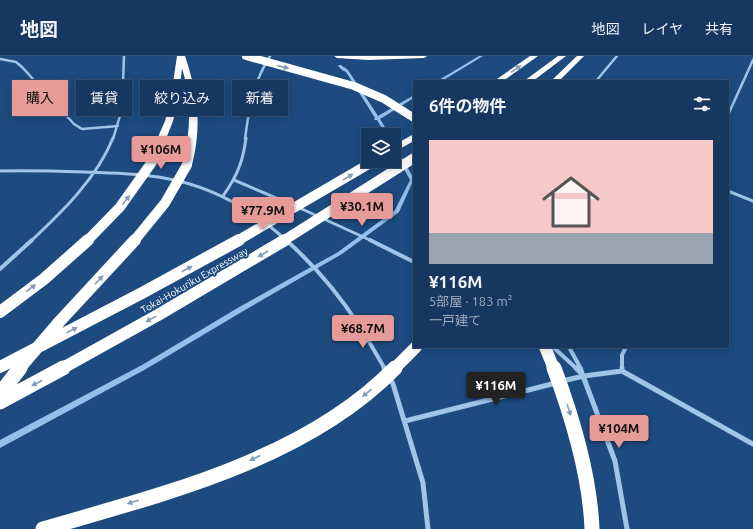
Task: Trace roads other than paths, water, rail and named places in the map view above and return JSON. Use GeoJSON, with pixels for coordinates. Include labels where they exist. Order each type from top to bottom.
{"type":"FeatureCollection","features":[{"type":"Feature","properties":{"kind":"highway"},"geometry":{"type":"LineString","coordinates":[[0,312],[50,275],[90,240],[118,210],[138,184],[152,162],[171,115],[181,56]]}},
{"type":"Feature","properties":{"kind":"highway"},"geometry":{"type":"LineString","coordinates":[[0,394],[48,334],[141,235],[159,212],[174,189],[186,165],[193,139],[195,122],[190,81],[181,56]]}},
{"type":"Feature","properties":{"kind":"highway"},"geometry":{"type":"LineString","coordinates":[[246,56],[354,86],[384,99],[413,117]]}},
{"type":"Feature","properties":{"kind":"highway"},"geometry":{"type":"LineString","coordinates":[[337,56],[368,58],[424,56]]}},
{"type":"Feature","properties":{"kind":"highway"},"geometry":{"type":"LineString","coordinates":[[499,80],[535,56]]}},
{"type":"Feature","properties":{"kind":"highway"},"geometry":{"type":"LineString","coordinates":[[529,80],[563,56]]}},
{"type":"Feature","properties":{"kind":"highway"},"geometry":{"type":"LineString","coordinates":[[556,80],[581,56]]}},
{"type":"Feature","properties":{"kind":"highway"},"geometry":{"type":"LineString","coordinates":[[401,144],[413,137]]}},
{"type":"Feature","properties":{"kind":"highway","name":"Tokai-Hokuriku Expressway"},"geometry":{"type":"LineString","coordinates":[[0,402],[147,322],[263,254],[354,198],[413,159]]}},
{"type":"Feature","properties":{"kind":"highway","name":"Tokai-Hokuriku Expressway"},"geometry":{"type":"LineString","coordinates":[[0,367],[192,266],[280,217],[362,168]]}},
{"type":"Feature","properties":{"kind":"highway"},"geometry":{"type":"LineString","coordinates":[[43,529],[224,472],[269,452],[310,432],[350,408],[380,383],[415,348]]}},
{"type":"Feature","properties":{"kind":"highway"},"geometry":{"type":"LineString","coordinates":[[545,348],[558,377],[572,420],[585,471],[592,529]]}},
{"type":"Feature","properties":{"kind":"street"},"geometry":{"type":"LineString","coordinates":[[0,268],[35,238],[94,172],[118,126],[122,101],[124,56],[129,56]]}},
{"type":"Feature","properties":{"kind":"street"},"geometry":{"type":"LineString","coordinates":[[223,196],[234,180],[243,158],[250,102],[261,70],[270,56]]}},
{"type":"Feature","properties":{"kind":"street"},"geometry":{"type":"LineString","coordinates":[[597,80],[617,56]]}},
{"type":"Feature","properties":{"kind":"street"},"geometry":{"type":"LineString","coordinates":[[0,59],[16,62],[22,67],[74,124],[82,129],[118,126]]}},
{"type":"Feature","properties":{"kind":"street"},"geometry":{"type":"LineString","coordinates":[[729,113],[753,60]]}},
{"type":"Feature","properties":{"kind":"street"},"geometry":{"type":"LineString","coordinates":[[0,171],[28,170],[94,172],[134,174],[167,178],[200,187],[223,196],[251,212],[288,240],[322,276],[357,322],[393,384],[423,483],[428,529]]}},
{"type":"Feature","properties":{"kind":"street"},"geometry":{"type":"LineString","coordinates":[[234,180],[343,226],[413,262]]}},
{"type":"Feature","properties":{"kind":"street"},"geometry":{"type":"LineString","coordinates":[[729,191],[753,201]]}},
{"type":"Feature","properties":{"kind":"street"},"geometry":{"type":"LineString","coordinates":[[554,348],[584,376]]}},
{"type":"Feature","properties":{"kind":"street"},"geometry":{"type":"LineString","coordinates":[[570,348],[584,376],[615,461],[627,529]]}},
{"type":"Feature","properties":{"kind":"street"},"geometry":{"type":"LineString","coordinates":[[622,371],[622,355],[626,348]]}},
{"type":"Feature","properties":{"kind":"street"},"geometry":{"type":"LineString","coordinates":[[405,421],[584,376],[622,371],[753,444]]}},
{"type":"Feature","properties":{"kind":"waterway"},"geometry":{"type":"LineString","coordinates":[[441,80],[481,56]]}},
{"type":"Feature","properties":{"kind":"waterway"},"geometry":{"type":"LineString","coordinates":[[340,66],[347,71],[377,118]]}},
{"type":"Feature","properties":{"kind":"waterway"},"geometry":{"type":"LineString","coordinates":[[377,118],[413,97]]}},
{"type":"Feature","properties":{"kind":"waterway"},"geometry":{"type":"LineString","coordinates":[[377,118],[384,128]]}},
{"type":"Feature","properties":{"kind":"waterway"},"geometry":{"type":"LineString","coordinates":[[0,444],[144,367],[243,308],[340,253],[397,211],[412,180],[401,160]]}}]}
